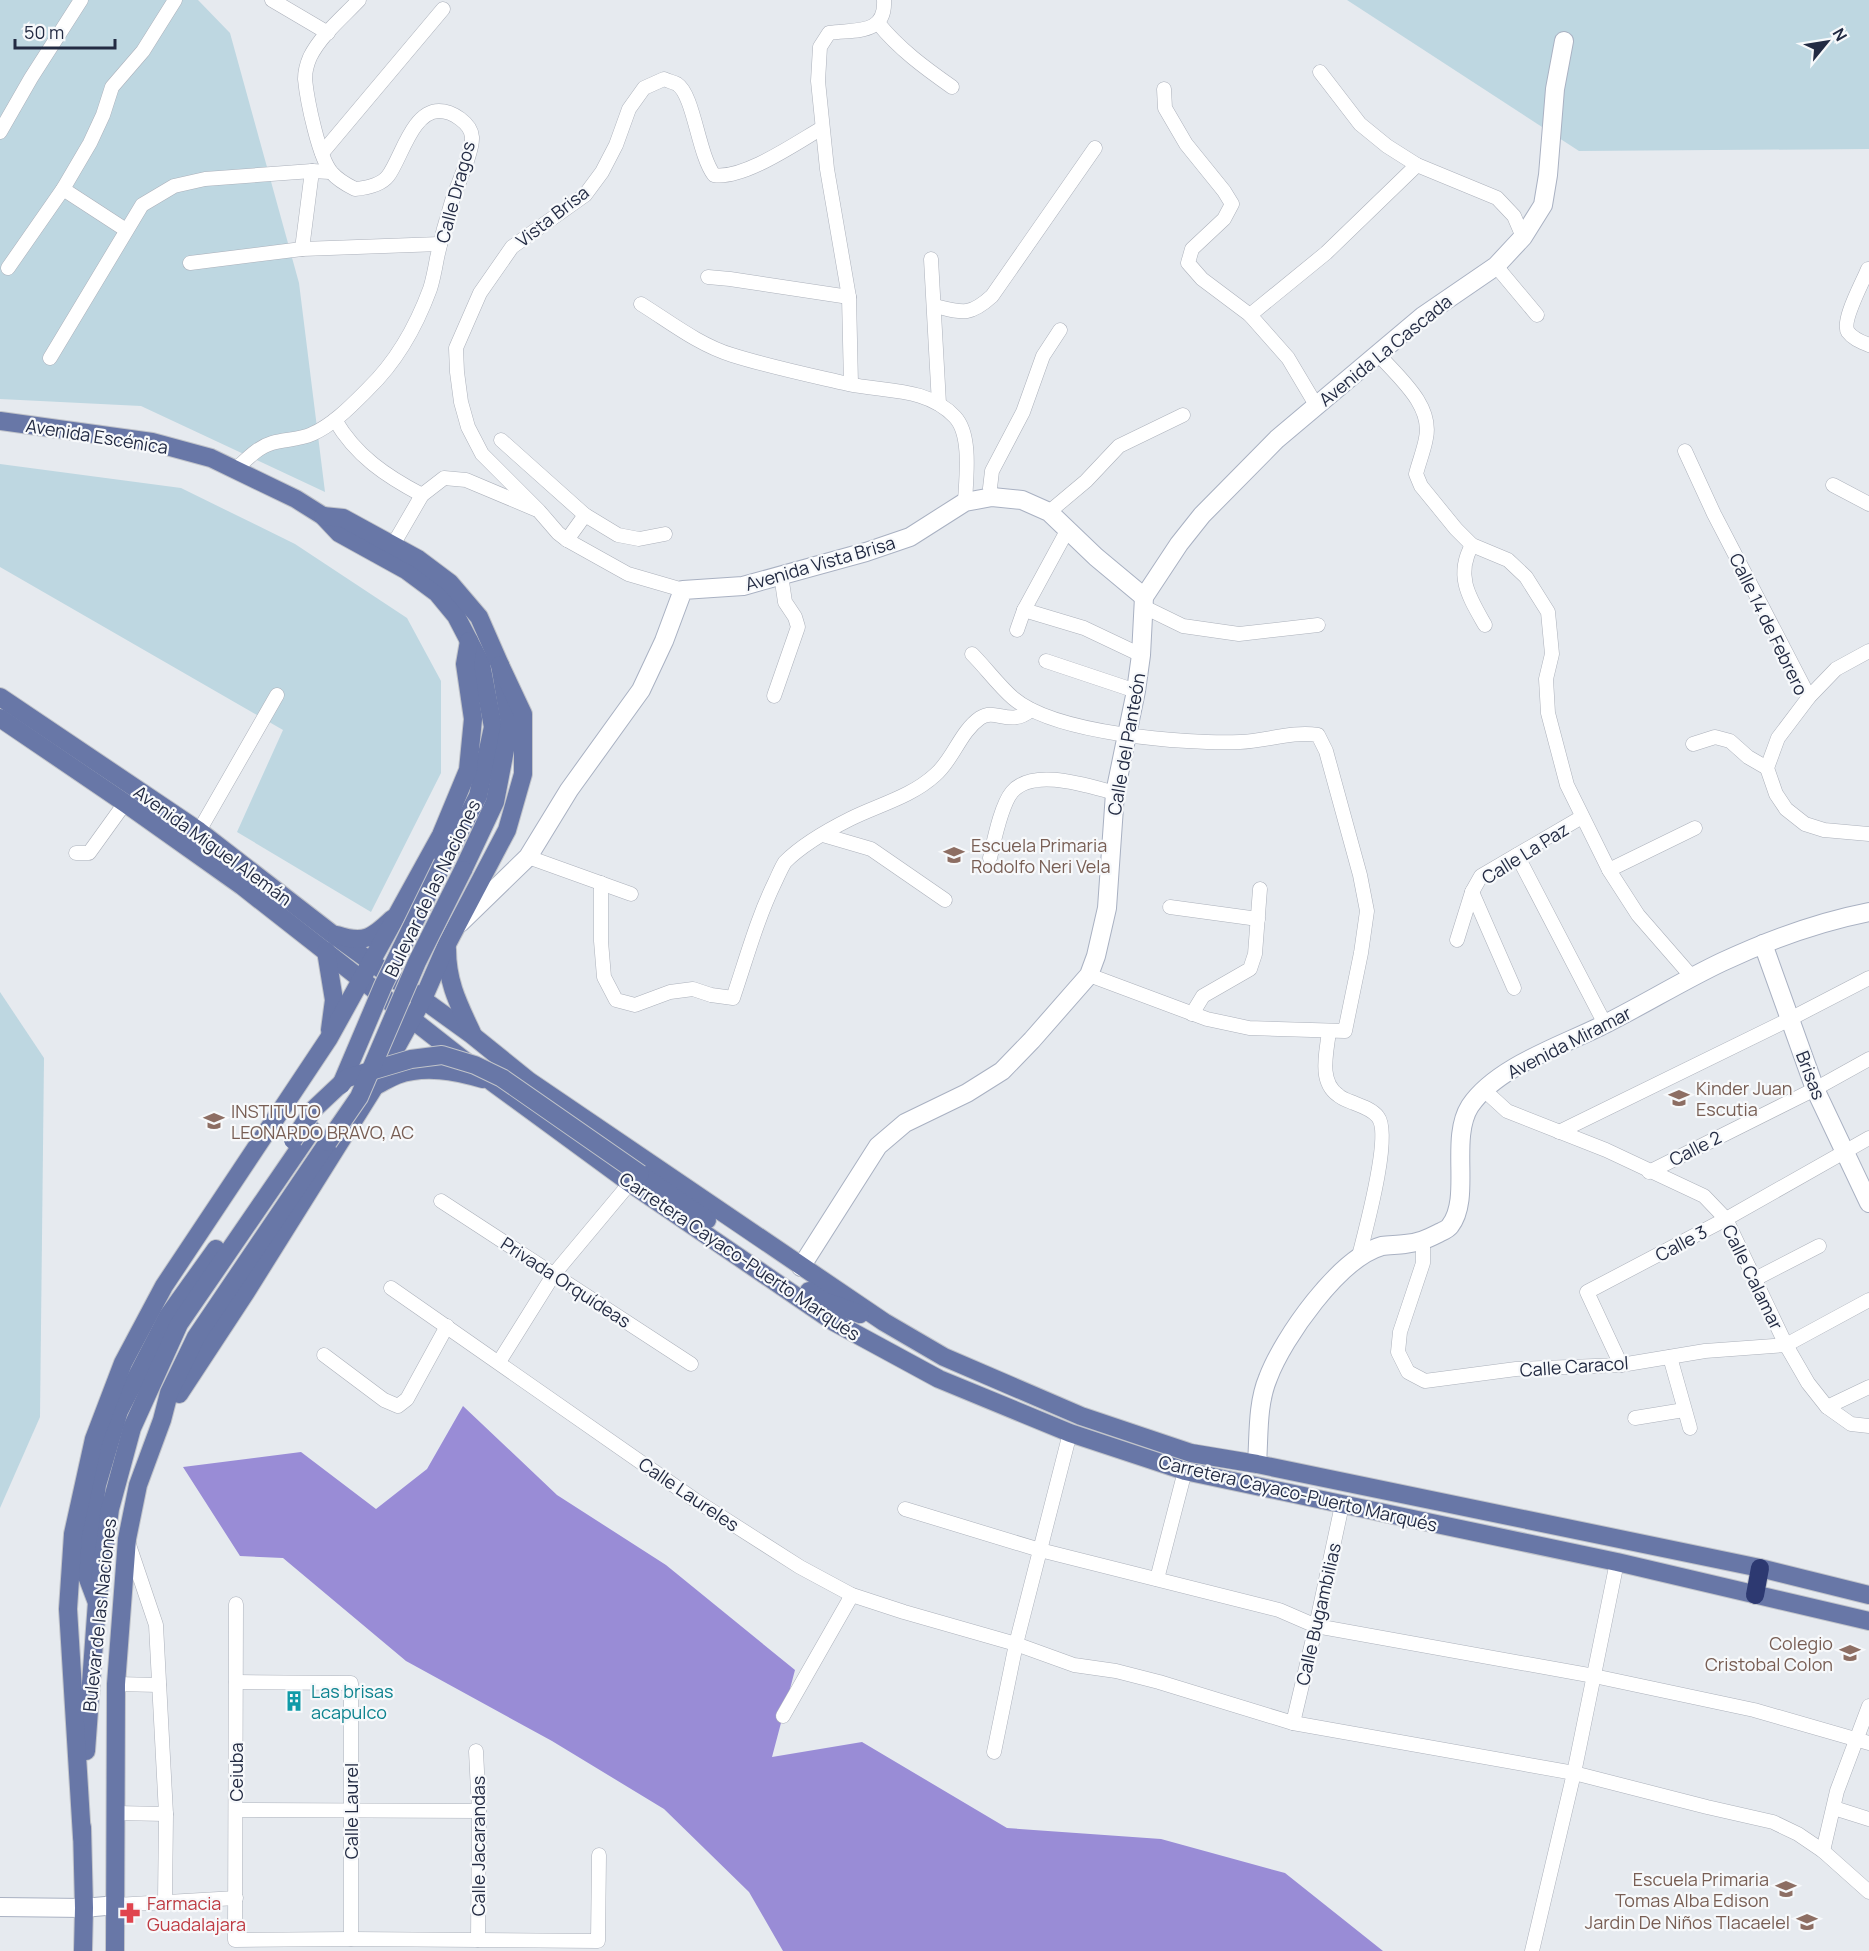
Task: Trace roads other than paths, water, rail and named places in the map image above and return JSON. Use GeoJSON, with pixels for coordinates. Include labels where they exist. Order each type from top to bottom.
{"type":"FeatureCollection","features":[{"type":"Feature","properties":{"kind":"highway"},"geometry":{"type":"LineString","coordinates":[[1755,1594],[1760,1568]]}},
{"type":"Feature","properties":{"kind":"main road","name":"Avenida Escénica"},"geometry":{"type":"LineString","coordinates":[[0,421],[152,442],[211,458],[296,499],[323,516]]}},
{"type":"Feature","properties":{"kind":"main road","name":"Bulevar de las Naciones"},"geometry":{"type":"LineString","coordinates":[[115,1951],[116,1684],[127,1539],[138,1485],[162,1420],[169,1393],[196,1337],[358,1097],[486,798],[510,724],[500,664],[479,617],[450,583],[418,560],[343,518],[323,516]]}},
{"type":"Feature","properties":{"kind":"main road","name":"Bulevar de las Naciones"},"geometry":{"type":"LineString","coordinates":[[83,1951],[82,1837],[97,1602],[110,1509],[132,1428],[179,1324],[339,1088],[383,986],[486,798],[493,727],[481,664],[456,616],[437,593],[406,570],[339,533],[323,516]]}},
{"type":"Feature","properties":{"kind":"main road"},"geometry":{"type":"LineString","coordinates":[[82,1837],[68,1609],[73,1533],[94,1439],[123,1363],[164,1286],[329,1038],[441,835],[468,770],[473,719],[465,664],[469,641]]}},
{"type":"Feature","properties":{"kind":"main road"},"geometry":{"type":"LineString","coordinates":[[162,1420],[246,1292],[375,1086],[423,999],[455,927],[507,830],[523,774],[523,714],[500,664]]}},
{"type":"Feature","properties":{"kind":"main road","name":"Avenida Miguel Alemán"},"geometry":{"type":"LineString","coordinates":[[0,697],[199,831],[331,933],[423,999]]}},
{"type":"Feature","properties":{"kind":"main road","name":"Avenida Miguel Alemán"},"geometry":{"type":"LineString","coordinates":[[0,718],[243,886],[411,1019]]}},
{"type":"Feature","properties":{"kind":"main road"},"geometry":{"type":"LineString","coordinates":[[331,933],[354,940],[364,939],[380,930],[400,912]]}},
{"type":"Feature","properties":{"kind":"main road"},"geometry":{"type":"LineString","coordinates":[[447,944],[449,977],[472,1035]]}},
{"type":"Feature","properties":{"kind":"main road"},"geometry":{"type":"LineString","coordinates":[[326,951],[334,1000],[329,1038]]}},
{"type":"Feature","properties":{"kind":"main road","name":"Carretera Cayaco-Puerto Marqués"},"geometry":{"type":"LineString","coordinates":[[423,999],[529,1081],[884,1322],[944,1357],[1081,1416],[1191,1453],[1257,1464],[1760,1568],[1869,1595]]}},
{"type":"Feature","properties":{"kind":"main road","name":"Carretera Cayaco-Puerto Marqués"},"geometry":{"type":"LineString","coordinates":[[411,1019],[492,1082],[635,1178],[834,1322],[939,1379],[1070,1433],[1185,1471],[1617,1562],[1869,1621]]}},
{"type":"Feature","properties":{"kind":"main road"},"geometry":{"type":"LineString","coordinates":[[97,1602],[86,1571],[97,1485],[119,1411],[168,1316],[314,1109],[347,1078],[411,1059],[442,1055],[475,1065],[502,1078],[635,1178],[824,1301],[884,1322]]}},
{"type":"Feature","properties":{"kind":"main road"},"geometry":{"type":"LineString","coordinates":[[375,1086],[397,1075],[429,1069],[460,1073],[492,1082]]}},
{"type":"Feature","properties":{"kind":"street"},"geometry":{"type":"LineString","coordinates":[[0,132],[31,78],[81,0]]}},
{"type":"Feature","properties":{"kind":"street"},"geometry":{"type":"LineString","coordinates":[[8,268],[63,189],[90,143],[103,115],[112,87],[143,51],[175,0]]}},
{"type":"Feature","properties":{"kind":"street"},"geometry":{"type":"LineString","coordinates":[[272,0],[328,33]]}},
{"type":"Feature","properties":{"kind":"street"},"geometry":{"type":"LineString","coordinates":[[50,358],[142,205],[174,186],[206,179],[312,171],[330,172],[311,114],[305,78],[306,67],[311,55],[328,33],[359,0]]}},
{"type":"Feature","properties":{"kind":"street"},"geometry":{"type":"LineString","coordinates":[[851,384],[849,297],[822,129],[818,81],[820,47],[829,33],[868,30],[878,23],[885,12],[884,0]]}},
{"type":"Feature","properties":{"kind":"street"},"geometry":{"type":"LineString","coordinates":[[322,153],[443,9]]}},
{"type":"Feature","properties":{"kind":"street"},"geometry":{"type":"LineString","coordinates":[[878,23],[891,39],[922,67],[952,87]]}},
{"type":"Feature","properties":{"kind":"street","name":"Avenida La Cascada"},"geometry":{"type":"LineString","coordinates":[[1144,602],[1169,557],[1202,515],[1277,439],[1423,315],[1496,266],[1523,237],[1543,205],[1548,175],[1555,89],[1564,40]]}},
{"type":"Feature","properties":{"kind":"street"},"geometry":{"type":"LineString","coordinates":[[1320,72],[1360,124],[1387,146],[1417,165],[1497,198],[1514,216],[1523,237]]}},
{"type":"Feature","properties":{"kind":"street","name":"Vista Brisa"},"geometry":{"type":"LineString","coordinates":[[682,590],[628,574],[567,540],[482,454],[468,427],[461,402],[456,348],[480,293],[512,247],[585,195],[602,172],[616,144],[629,109],[644,88],[664,79],[679,85],[688,100],[706,161],[714,175],[727,175],[772,158],[822,129]]}},
{"type":"Feature","properties":{"kind":"street"},"geometry":{"type":"LineString","coordinates":[[1164,89],[1165,108],[1186,144],[1232,204],[1224,219],[1192,249],[1188,263],[1203,279],[1250,315],[1288,358],[1316,405]]}},
{"type":"Feature","properties":{"kind":"street","name":"Calle Dragos"},"geometry":{"type":"LineString","coordinates":[[236,470],[259,449],[273,442],[294,440],[314,434],[335,420],[369,388],[391,364],[405,344],[430,288],[440,244],[472,138],[470,128],[457,117],[439,111],[424,116],[416,125],[387,178],[369,187],[355,189],[330,172]]}},
{"type":"Feature","properties":{"kind":"street"},"geometry":{"type":"LineString","coordinates":[[935,306],[958,312],[977,309],[992,296],[1095,148]]}},
{"type":"Feature","properties":{"kind":"street"},"geometry":{"type":"LineString","coordinates":[[1250,315],[1326,254],[1417,165]]}},
{"type":"Feature","properties":{"kind":"street"},"geometry":{"type":"LineString","coordinates":[[303,249],[312,171]]}},
{"type":"Feature","properties":{"kind":"street"},"geometry":{"type":"LineString","coordinates":[[63,189],[126,230]]}},
{"type":"Feature","properties":{"kind":"street"},"geometry":{"type":"LineString","coordinates":[[190,263],[303,249],[440,244]]}},
{"type":"Feature","properties":{"kind":"street"},"geometry":{"type":"LineString","coordinates":[[931,259],[939,404]]}},
{"type":"Feature","properties":{"kind":"street"},"geometry":{"type":"LineString","coordinates":[[1496,266],[1537,315]]}},
{"type":"Feature","properties":{"kind":"street"},"geometry":{"type":"LineString","coordinates":[[1868,269],[1846,321],[1847,331],[1869,345]]}},
{"type":"Feature","properties":{"kind":"street"},"geometry":{"type":"LineString","coordinates":[[708,278],[730,279],[849,297]]}},
{"type":"Feature","properties":{"kind":"street"},"geometry":{"type":"LineString","coordinates":[[641,304],[701,342],[729,354],[851,384],[912,392],[939,404],[957,418],[964,436],[966,449],[965,502]]}},
{"type":"Feature","properties":{"kind":"street"},"geometry":{"type":"LineString","coordinates":[[992,497],[990,488],[992,471],[1023,412],[1043,356],[1060,330]]}},
{"type":"Feature","properties":{"kind":"street"},"geometry":{"type":"LineString","coordinates":[[1379,354],[1413,393],[1425,414],[1427,436],[1416,474],[1421,486],[1472,545],[1508,560],[1526,577],[1548,612],[1552,654],[1546,679],[1548,713],[1567,785],[1609,870],[1638,915],[1692,977]]}},
{"type":"Feature","properties":{"kind":"street"},"geometry":{"type":"LineString","coordinates":[[1049,513],[1119,446],[1183,415]]}},
{"type":"Feature","properties":{"kind":"street"},"geometry":{"type":"LineString","coordinates":[[335,420],[351,444],[390,479],[422,495]]}},
{"type":"Feature","properties":{"kind":"street"},"geometry":{"type":"LineString","coordinates":[[501,440],[585,515],[618,536],[639,539],[665,534]]}},
{"type":"Feature","properties":{"kind":"street","name":"Calle 14 de Febrero"},"geometry":{"type":"LineString","coordinates":[[1685,451],[1713,514],[1809,697],[1778,738],[1767,768]]}},
{"type":"Feature","properties":{"kind":"street"},"geometry":{"type":"LineString","coordinates":[[395,547],[397,538],[422,495],[444,478],[465,480],[539,511]]}},
{"type":"Feature","properties":{"kind":"street"},"geometry":{"type":"LineString","coordinates":[[1833,484],[1869,504]]}},
{"type":"Feature","properties":{"kind":"street","name":"Avenida Vista Brisa"},"geometry":{"type":"LineString","coordinates":[[682,590],[743,586],[866,552],[910,537],[965,502],[992,497],[1022,500],[1049,513],[1144,602],[1183,626],[1239,634],[1318,625]]}},
{"type":"Feature","properties":{"kind":"street"},"geometry":{"type":"LineString","coordinates":[[567,540],[585,515]]}},
{"type":"Feature","properties":{"kind":"street"},"geometry":{"type":"LineString","coordinates":[[1017,630],[1024,610],[1068,529]]}},
{"type":"Feature","properties":{"kind":"street"},"geometry":{"type":"LineString","coordinates":[[1472,545],[1465,558],[1464,579],[1485,625]]}},
{"type":"Feature","properties":{"kind":"street"},"geometry":{"type":"LineString","coordinates":[[774,696],[798,627],[795,617],[785,602],[781,575]]}},
{"type":"Feature","properties":{"kind":"street"},"geometry":{"type":"LineString","coordinates":[[455,927],[528,857],[569,790],[641,690],[664,641],[682,590]]}},
{"type":"Feature","properties":{"kind":"street","name":"Calle del Panteón"},"geometry":{"type":"LineString","coordinates":[[801,1267],[878,1146],[905,1123],[967,1093],[1002,1071],[1089,975],[1096,956],[1107,908],[1115,793],[1136,691],[1144,602]]}},
{"type":"Feature","properties":{"kind":"street"},"geometry":{"type":"LineString","coordinates":[[1024,610],[1084,628],[1141,655]]}},
{"type":"Feature","properties":{"kind":"street"},"geometry":{"type":"LineString","coordinates":[[1809,697],[1836,669],[1869,651]]}},
{"type":"Feature","properties":{"kind":"street"},"geometry":{"type":"LineString","coordinates":[[972,654],[1013,698],[1049,718],[1085,727],[1189,742],[1243,742],[1305,733],[1318,735],[1329,762],[1360,874],[1367,911],[1345,1031],[1249,1028],[1207,1019],[1089,975]]}},
{"type":"Feature","properties":{"kind":"street"},"geometry":{"type":"LineString","coordinates":[[1046,661],[1136,691]]}},
{"type":"Feature","properties":{"kind":"street"},"geometry":{"type":"LineString","coordinates":[[199,831],[277,695]]}},
{"type":"Feature","properties":{"kind":"street"},"geometry":{"type":"LineString","coordinates":[[601,883],[601,941],[604,977],[616,1000],[635,1005],[670,992],[693,989],[711,995],[733,998],[768,897],[784,864],[800,850],[848,820],[910,793],[936,774],[980,717],[991,714],[1011,719],[1023,716],[1031,710]]}},
{"type":"Feature","properties":{"kind":"street"},"geometry":{"type":"LineString","coordinates":[[1693,744],[1715,737],[1730,741],[1748,758],[1767,768],[1776,794],[1786,809],[1805,824],[1824,830],[1869,834]]}},
{"type":"Feature","properties":{"kind":"street"},"geometry":{"type":"LineString","coordinates":[[990,858],[1000,818],[1012,792],[1027,782],[1043,779],[1067,781],[1115,793]]}},
{"type":"Feature","properties":{"kind":"street"},"geometry":{"type":"LineString","coordinates":[[76,853],[89,853],[126,803]]}},
{"type":"Feature","properties":{"kind":"street","name":"Calle La Paz"},"geometry":{"type":"LineString","coordinates":[[1457,940],[1472,892],[1481,876],[1582,817]]}},
{"type":"Feature","properties":{"kind":"street"},"geometry":{"type":"LineString","coordinates":[[1609,870],[1695,828]]}},
{"type":"Feature","properties":{"kind":"street"},"geometry":{"type":"LineString","coordinates":[[823,835],[871,849],[945,900]]}},
{"type":"Feature","properties":{"kind":"street"},"geometry":{"type":"LineString","coordinates":[[1517,855],[1605,1024]]}},
{"type":"Feature","properties":{"kind":"street"},"geometry":{"type":"LineString","coordinates":[[528,857],[631,894]]}},
{"type":"Feature","properties":{"kind":"street"},"geometry":{"type":"LineString","coordinates":[[1192,1014],[1203,996],[1250,969],[1255,954],[1260,889]]}},
{"type":"Feature","properties":{"kind":"street","name":"Calle La Paz"},"geometry":{"type":"LineString","coordinates":[[1472,892],[1514,988]]}},
{"type":"Feature","properties":{"kind":"street"},"geometry":{"type":"LineString","coordinates":[[1170,907],[1258,919]]}},
{"type":"Feature","properties":{"kind":"street","name":"Avenida Miramar"},"geometry":{"type":"LineString","coordinates":[[1257,1464],[1262,1401],[1267,1379],[1300,1322],[1328,1286],[1345,1267],[1359,1256],[1382,1246],[1423,1241],[1450,1227],[1458,1211],[1459,1160],[1465,1117],[1470,1106],[1484,1090],[1540,1053],[1605,1024],[1692,977],[1762,944],[1823,922],[1869,912]]}},
{"type":"Feature","properties":{"kind":"street","name":"Brisas"},"geometry":{"type":"LineString","coordinates":[[1762,944],[1815,1089],[1869,1203]]}},
{"type":"Feature","properties":{"kind":"street"},"geometry":{"type":"LineString","coordinates":[[1559,1132],[1790,1020],[1869,978]]}},
{"type":"Feature","properties":{"kind":"street"},"geometry":{"type":"LineString","coordinates":[[1329,1030],[1325,1073],[1329,1086],[1337,1095],[1367,1108],[1379,1117],[1382,1131],[1379,1167],[1359,1256]]}},
{"type":"Feature","properties":{"kind":"street","name":"Calle 2"},"geometry":{"type":"LineString","coordinates":[[1649,1172],[1815,1089],[1869,1059]]}},
{"type":"Feature","properties":{"kind":"street","name":"Calle Calamar"},"geometry":{"type":"LineString","coordinates":[[1484,1090],[1507,1111],[1606,1150],[1704,1196],[1726,1219],[1786,1345],[1808,1383],[1827,1407],[1851,1424],[1869,1426]]}},
{"type":"Feature","properties":{"kind":"street","name":"Calle 3"},"geometry":{"type":"LineString","coordinates":[[1621,1365],[1587,1293],[1726,1219],[1869,1138]]}},
{"type":"Feature","properties":{"kind":"street"},"geometry":{"type":"LineString","coordinates":[[499,1362],[554,1274],[635,1178]]}},
{"type":"Feature","properties":{"kind":"street","name":"Privada Orquídeas"},"geometry":{"type":"LineString","coordinates":[[441,1201],[691,1364]]}},
{"type":"Feature","properties":{"kind":"street","name":"Calle Caracol"},"geometry":{"type":"LineString","coordinates":[[1423,1241],[1423,1263],[1400,1332],[1398,1352],[1407,1372],[1425,1381],[1515,1369],[1621,1365],[1705,1351],[1786,1345],[1869,1300]]}},
{"type":"Feature","properties":{"kind":"street"},"geometry":{"type":"LineString","coordinates":[[1755,1279],[1819,1246]]}},
{"type":"Feature","properties":{"kind":"street","name":"Calle Laureles"},"geometry":{"type":"LineString","coordinates":[[391,1288],[695,1500],[800,1567],[852,1595],[1016,1644],[1074,1665],[1116,1671],[1159,1682],[1293,1723],[1574,1773],[1773,1822],[1798,1834],[1823,1851],[1869,1892]]}},
{"type":"Feature","properties":{"kind":"street"},"geometry":{"type":"LineString","coordinates":[[324,1355],[384,1400],[398,1406],[407,1399],[447,1326]]}},
{"type":"Feature","properties":{"kind":"street"},"geometry":{"type":"LineString","coordinates":[[1670,1357],[1690,1428]]}},
{"type":"Feature","properties":{"kind":"street"},"geometry":{"type":"LineString","coordinates":[[1827,1407],[1869,1387]]}},
{"type":"Feature","properties":{"kind":"street"},"geometry":{"type":"LineString","coordinates":[[1635,1418],[1684,1410]]}},
{"type":"Feature","properties":{"kind":"street"},"geometry":{"type":"LineString","coordinates":[[994,1752],[1016,1644],[1070,1433]]}},
{"type":"Feature","properties":{"kind":"street"},"geometry":{"type":"LineString","coordinates":[[1157,1579],[1185,1471]]}},
{"type":"Feature","properties":{"kind":"street","name":"Calle Bugambilias"},"geometry":{"type":"LineString","coordinates":[[1293,1723],[1342,1505]]}},
{"type":"Feature","properties":{"kind":"street"},"geometry":{"type":"LineString","coordinates":[[905,1509],[1040,1550],[1279,1610],[1316,1626],[1594,1676],[1754,1710],[1863,1741]]}},
{"type":"Feature","properties":{"kind":"street"},"geometry":{"type":"LineString","coordinates":[[127,1539],[156,1626],[166,1814],[165,1901]]}},
{"type":"Feature","properties":{"kind":"street"},"geometry":{"type":"LineString","coordinates":[[1532,1951],[1574,1773],[1617,1562]]}},
{"type":"Feature","properties":{"kind":"street"},"geometry":{"type":"LineString","coordinates":[[783,1716],[852,1595]]}},
{"type":"Feature","properties":{"kind":"street","name":"Ceiuba"},"geometry":{"type":"LineString","coordinates":[[236,1604],[236,1940],[351,1939]]}},
{"type":"Feature","properties":{"kind":"street","name":"Calle Laurel"},"geometry":{"type":"LineString","coordinates":[[236,1682],[351,1683],[351,1939]]}},
{"type":"Feature","properties":{"kind":"street"},"geometry":{"type":"LineString","coordinates":[[116,1684],[159,1684]]}},
{"type":"Feature","properties":{"kind":"street"},"geometry":{"type":"LineString","coordinates":[[1823,1851],[1837,1791],[1863,1741],[1869,1706]]}},
{"type":"Feature","properties":{"kind":"street","name":"Calle Jacarandas"},"geometry":{"type":"LineString","coordinates":[[476,1751],[479,1811],[478,1940]]}},
{"type":"Feature","properties":{"kind":"street"},"geometry":{"type":"LineString","coordinates":[[1834,1808],[1869,1819]]}},
{"type":"Feature","properties":{"kind":"street"},"geometry":{"type":"LineString","coordinates":[[236,1810],[479,1811]]}},
{"type":"Feature","properties":{"kind":"street"},"geometry":{"type":"LineString","coordinates":[[115,1813],[166,1814]]}},
{"type":"Feature","properties":{"kind":"street"},"geometry":{"type":"LineString","coordinates":[[351,1939],[598,1941],[599,1855]]}},
{"type":"Feature","properties":{"kind":"street"},"geometry":{"type":"LineString","coordinates":[[0,1907],[84,1908],[236,1898]]}},
{"type":"Feature","properties":{"kind":"place","name":"Escuela Primaria Rodolfo Neri Vela"},"geometry":{"type":"Point","coordinates":[954,855]}},
{"type":"Feature","properties":{"kind":"place","name":"Kinder Juan Escutia"},"geometry":{"type":"Point","coordinates":[1679,1098]}},
{"type":"Feature","properties":{"kind":"place","name":"INSTITUTO LEONARDO BRAVO, AC"},"geometry":{"type":"Point","coordinates":[214,1121]}},
{"type":"Feature","properties":{"kind":"place","name":"Colegio Cristobal Colon"},"geometry":{"type":"Point","coordinates":[1850,1653]}},
{"type":"Feature","properties":{"kind":"place","name":"Las brisas acapulco"},"geometry":{"type":"Point","coordinates":[294,1701]}},
{"type":"Feature","properties":{"kind":"place","name":"Escuela Primaria Tomas Alba Edison"},"geometry":{"type":"Point","coordinates":[1786,1889]}},
{"type":"Feature","properties":{"kind":"place","name":"Farmacia Guadalajara"},"geometry":{"type":"Point","coordinates":[130,1913]}},
{"type":"Feature","properties":{"kind":"place","name":"Jardin De Niños Tlacaelel"},"geometry":{"type":"Point","coordinates":[1807,1922]}}]}
